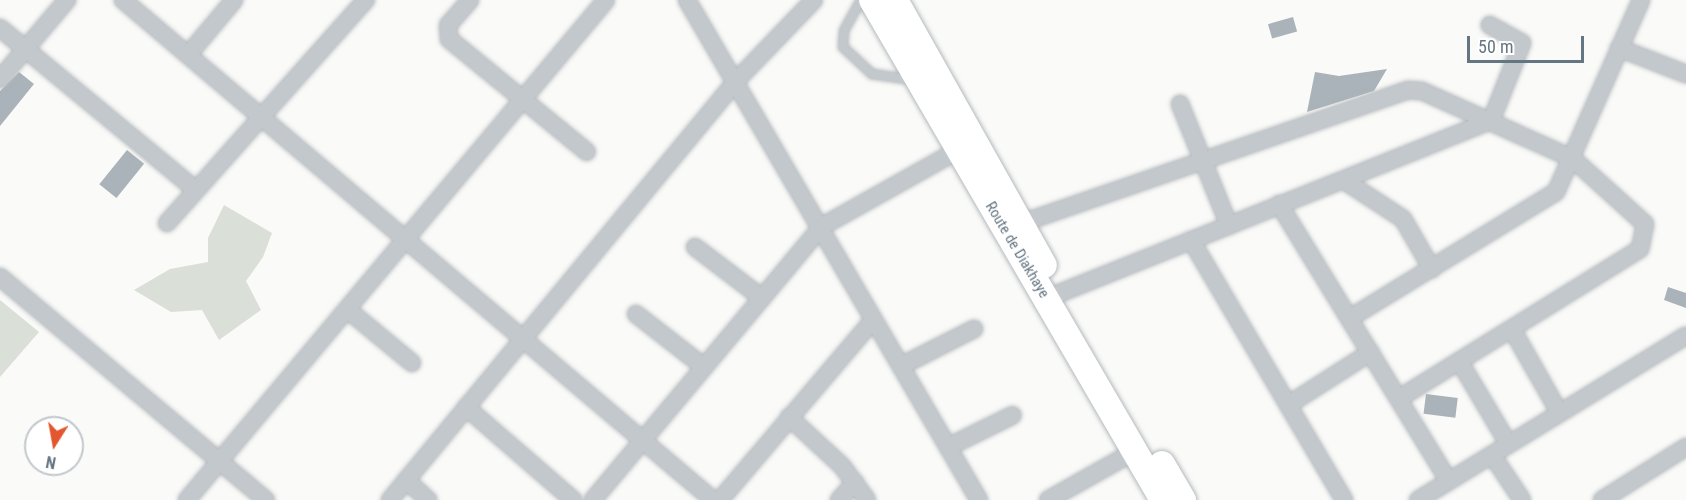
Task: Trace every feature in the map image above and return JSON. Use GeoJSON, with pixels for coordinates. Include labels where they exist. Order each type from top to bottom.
{"type":"FeatureCollection","features":[{"type":"Feature","properties":{"kind":"main road","name":"Route de Diakhaye"},"geometry":{"type":"LineString","coordinates":[[872,0],[1163,500]]}},
{"type":"Feature","properties":{"kind":"main road","name":"Route de Diakhaye"},"geometry":{"type":"LineString","coordinates":[[895,0],[1022,223],[1059,293],[1183,500]]}},
{"type":"Feature","properties":{"kind":"street"},"geometry":{"type":"LineString","coordinates":[[0,80],[67,0]]}},
{"type":"Feature","properties":{"kind":"street"},"geometry":{"type":"LineString","coordinates":[[123,0],[713,500]]}},
{"type":"Feature","properties":{"kind":"street"},"geometry":{"type":"LineString","coordinates":[[188,55],[234,0]]}},
{"type":"Feature","properties":{"kind":"street"},"geometry":{"type":"LineString","coordinates":[[167,222],[366,0]]}},
{"type":"Feature","properties":{"kind":"street"},"geometry":{"type":"LineString","coordinates":[[187,500],[407,241],[606,0]]}},
{"type":"Feature","properties":{"kind":"street"},"geometry":{"type":"LineString","coordinates":[[687,0],[979,500]]}},
{"type":"Feature","properties":{"kind":"street"},"geometry":{"type":"LineString","coordinates":[[390,500],[736,81],[814,0]]}},
{"type":"Feature","properties":{"kind":"street"},"geometry":{"type":"LineString","coordinates":[[1350,318],[1556,192],[1573,159],[1641,0]]}},
{"type":"Feature","properties":{"kind":"street"},"geometry":{"type":"LineString","coordinates":[[466,1],[448,24],[449,39],[525,97],[587,152]]}},
{"type":"Feature","properties":{"kind":"street"},"geometry":{"type":"LineString","coordinates":[[1059,293],[1491,121],[1522,43],[1490,24]]}},
{"type":"Feature","properties":{"kind":"street"},"geometry":{"type":"LineString","coordinates":[[0,28],[196,190]]}},
{"type":"Feature","properties":{"kind":"street"},"geometry":{"type":"LineString","coordinates":[[1619,48],[1686,74]]}},
{"type":"Feature","properties":{"kind":"street"},"geometry":{"type":"LineString","coordinates":[[1022,223],[1199,160],[1408,90],[1491,121],[1573,159],[1645,224],[1640,249],[1513,332],[1400,398]]}},
{"type":"Feature","properties":{"kind":"street"},"geometry":{"type":"LineString","coordinates":[[1180,104],[1199,160],[1229,225]]}},
{"type":"Feature","properties":{"kind":"street"},"geometry":{"type":"LineString","coordinates":[[593,500],[821,227],[958,150]]}},
{"type":"Feature","properties":{"kind":"street"},"geometry":{"type":"LineString","coordinates":[[1345,181],[1402,219],[1432,268]]}},
{"type":"Feature","properties":{"kind":"street"},"geometry":{"type":"LineString","coordinates":[[1279,204],[1449,481]]}},
{"type":"Feature","properties":{"kind":"street"},"geometry":{"type":"LineString","coordinates":[[1191,240],[1344,500]]}},
{"type":"Feature","properties":{"kind":"street"},"geometry":{"type":"LineString","coordinates":[[694,247],[762,298]]}},
{"type":"Feature","properties":{"kind":"street"},"geometry":{"type":"LineString","coordinates":[[0,277],[266,500]]}},
{"type":"Feature","properties":{"kind":"street"},"geometry":{"type":"LineString","coordinates":[[348,310],[412,363]]}},
{"type":"Feature","properties":{"kind":"street"},"geometry":{"type":"LineString","coordinates":[[636,314],[704,367]]}},
{"type":"Feature","properties":{"kind":"street"},"geometry":{"type":"LineString","coordinates":[[720,500],[873,320]]}},
{"type":"Feature","properties":{"kind":"street"},"geometry":{"type":"LineString","coordinates":[[901,366],[974,329]]}},
{"type":"Feature","properties":{"kind":"street"},"geometry":{"type":"LineString","coordinates":[[1513,332],[1558,412]]}},
{"type":"Feature","properties":{"kind":"street"},"geometry":{"type":"LineString","coordinates":[[1418,500],[1558,412],[1686,336]]}},
{"type":"Feature","properties":{"kind":"street"},"geometry":{"type":"LineString","coordinates":[[1288,405],[1371,352]]}},
{"type":"Feature","properties":{"kind":"street"},"geometry":{"type":"LineString","coordinates":[[1461,364],[1508,443]]}},
{"type":"Feature","properties":{"kind":"street"},"geometry":{"type":"LineString","coordinates":[[466,407],[573,500]]}},
{"type":"Feature","properties":{"kind":"street"},"geometry":{"type":"LineString","coordinates":[[948,447],[1013,414]]}},
{"type":"Feature","properties":{"kind":"street"},"geometry":{"type":"LineString","coordinates":[[789,417],[855,482],[867,500]]}},
{"type":"Feature","properties":{"kind":"street"},"geometry":{"type":"LineString","coordinates":[[1602,500],[1630,493],[1686,447]]}},
{"type":"Feature","properties":{"kind":"street"},"geometry":{"type":"LineString","coordinates":[[1048,500],[1135,451]]}},
{"type":"Feature","properties":{"kind":"street"},"geometry":{"type":"LineString","coordinates":[[1492,454],[1522,500]]}},
{"type":"Feature","properties":{"kind":"street"},"geometry":{"type":"LineString","coordinates":[[406,480],[428,500]]}},
{"type":"Feature","properties":{"kind":"street"},"geometry":{"type":"LineString","coordinates":[[839,500],[855,482]]}},
{"type":"Feature","properties":{"kind":"lane"},"geometry":{"type":"LineString","coordinates":[[861,0],[844,32],[843,46],[872,74],[919,81]]}},
{"type":"Feature","properties":{"kind":"shaded area"},"geometry":{"type":"Polygon","coordinates":[[[224,205],[272,233],[263,257],[246,281],[261,310],[219,340],[202,310],[171,312],[134,290],[170,269],[208,262],[208,238],[224,205]]]}},
{"type":"Feature","properties":{"kind":"shaded area"},"geometry":{"type":"Polygon","coordinates":[[[0,300],[39,332],[0,377],[0,300]]]}},
{"type":"Feature","properties":{"kind":"building"},"geometry":{"type":"Polygon","coordinates":[[[1293,17],[1297,31],[1272,39],[1268,24],[1293,17]]]}},
{"type":"Feature","properties":{"kind":"building"},"geometry":{"type":"Polygon","coordinates":[[[1387,69],[1374,91],[1307,112],[1315,72],[1339,76],[1387,69]]]}},
{"type":"Feature","properties":{"kind":"building"},"geometry":{"type":"Polygon","coordinates":[[[19,72],[34,84],[0,126],[0,91],[19,72]]]}},
{"type":"Feature","properties":{"kind":"building"},"geometry":{"type":"Polygon","coordinates":[[[127,150],[144,164],[116,198],[99,184],[127,150]]]}},
{"type":"Feature","properties":{"kind":"building"},"geometry":{"type":"Polygon","coordinates":[[[1668,287],[1686,293],[1686,308],[1664,300],[1668,287]]]}},
{"type":"Feature","properties":{"kind":"building"},"geometry":{"type":"Polygon","coordinates":[[[1426,394],[1458,398],[1455,418],[1424,414],[1426,394]]]}}]}
